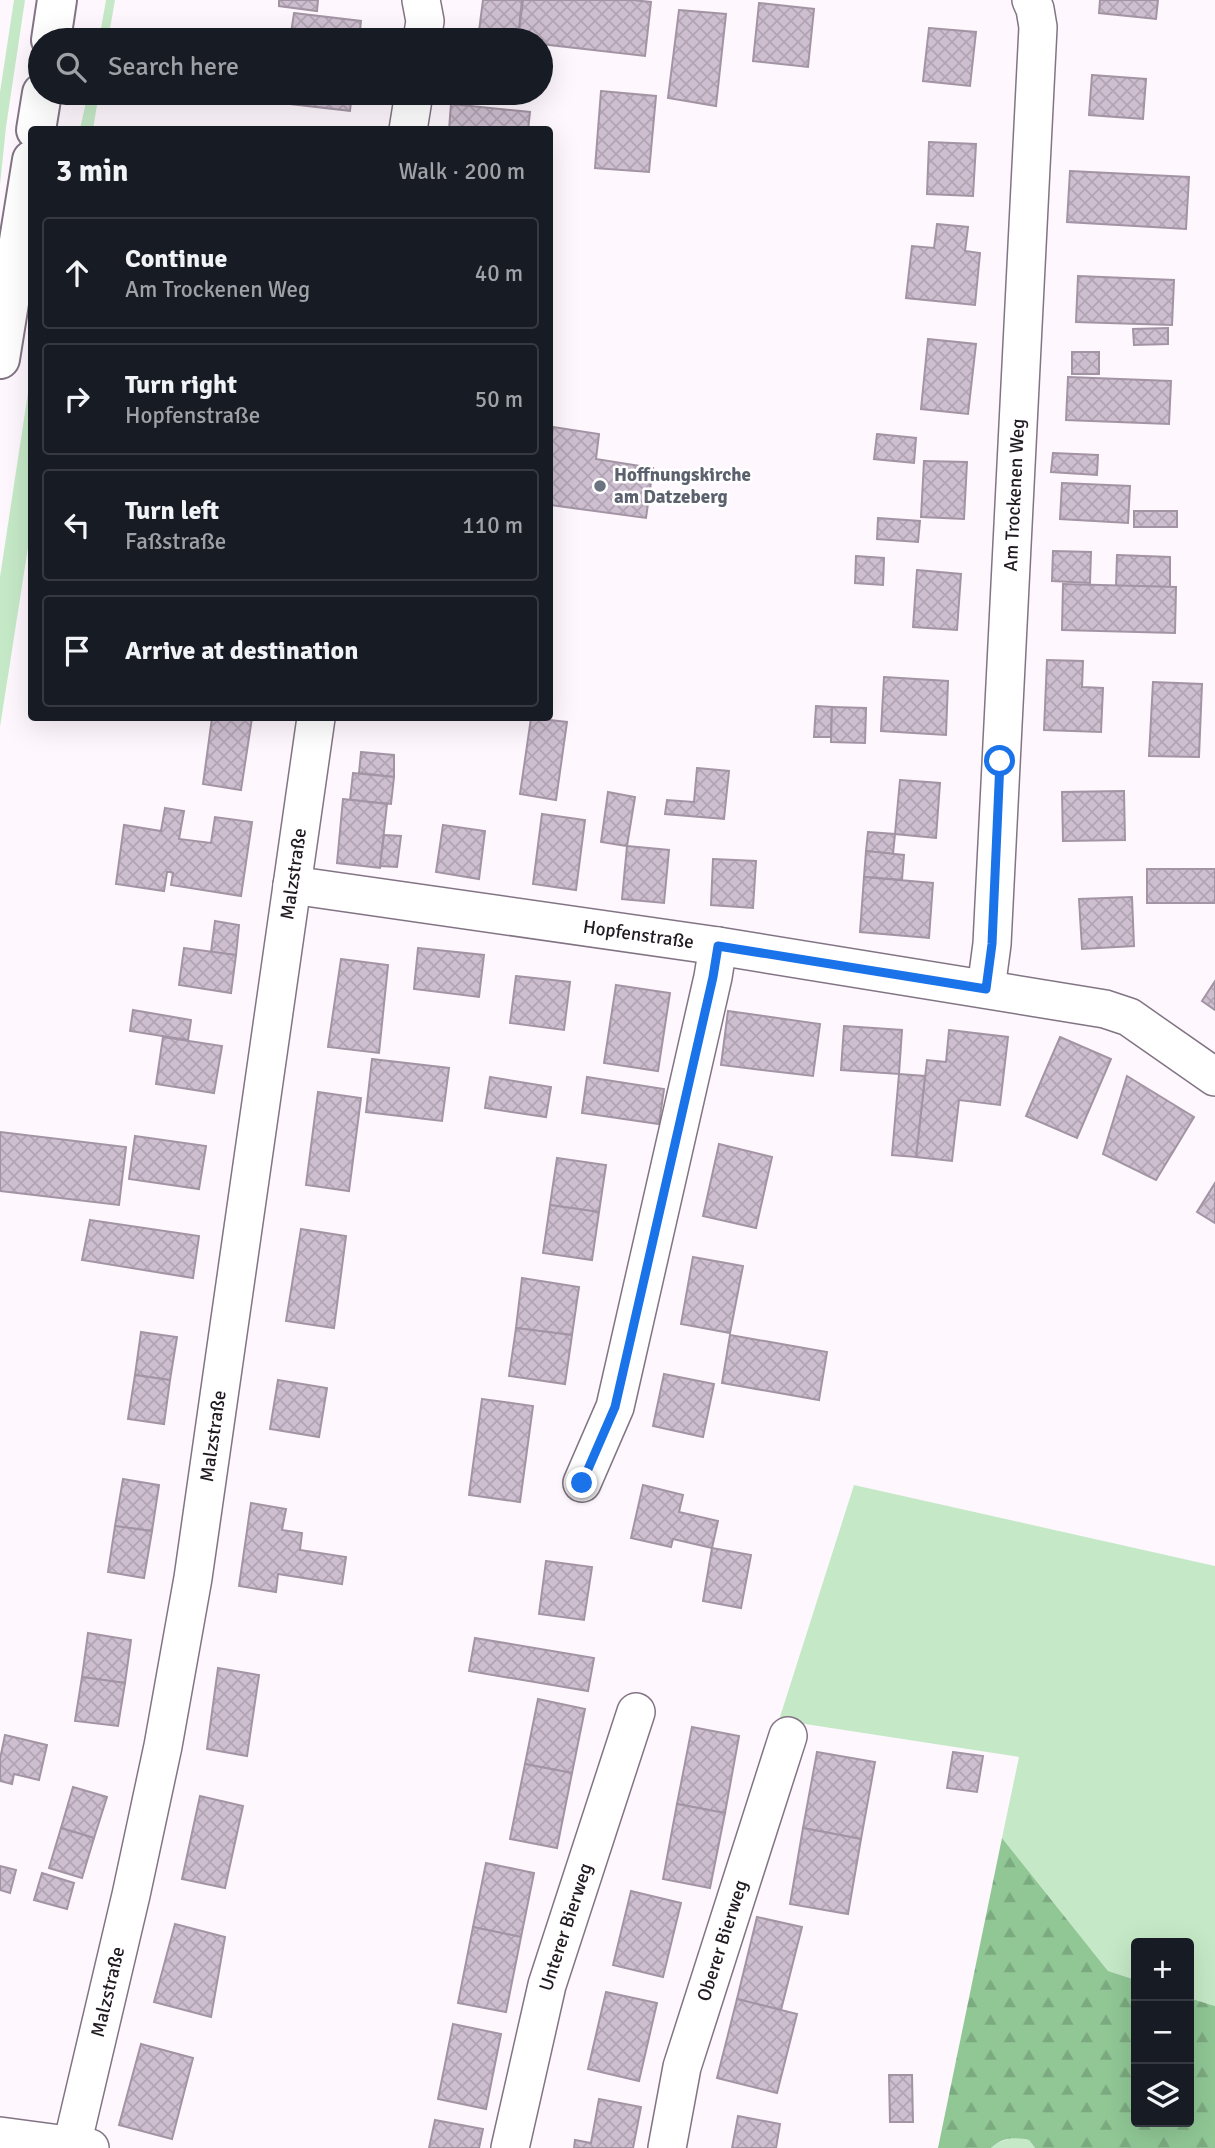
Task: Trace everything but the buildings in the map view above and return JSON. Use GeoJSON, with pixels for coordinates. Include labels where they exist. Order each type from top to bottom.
{"type":"FeatureCollection","features":[{"type":"Feature","properties":{"kind":"main road"},"geometry":{"type":"LineString","coordinates":[[53,28],[57,0]]}},
{"type":"Feature","properties":{"kind":"main road"},"geometry":{"type":"LineString","coordinates":[[37,126],[40,105]]}},
{"type":"Feature","properties":{"kind":"main road"},"geometry":{"type":"LineString","coordinates":[[0,359],[28,185]]}},
{"type":"Feature","properties":{"kind":"street"},"geometry":{"type":"LineString","coordinates":[[421,0],[424,28]]}},
{"type":"Feature","properties":{"kind":"street","name":"Am Trockenen Weg"},"geometry":{"type":"LineString","coordinates":[[986,989],[992,931],[1038,27],[1031,0]]}},
{"type":"Feature","properties":{"kind":"street"},"geometry":{"type":"LineString","coordinates":[[409,126],[412,105]]}},
{"type":"Feature","properties":{"kind":"street","name":"Malzstraße"},"geometry":{"type":"LineString","coordinates":[[81,2147],[76,2128],[157,1773],[192,1578],[316,721]]}},
{"type":"Feature","properties":{"kind":"street","name":"Hopfenstraße"},"geometry":{"type":"LineString","coordinates":[[292,885],[718,946],[1105,1009],[1129,1017],[1215,1077]]}},
{"type":"Feature","properties":{"kind":"street"},"geometry":{"type":"LineString","coordinates":[[582,1483],[615,1407],[718,946]]}},
{"type":"Feature","properties":{"kind":"street","name":"Unterer Bierweg"},"geometry":{"type":"LineString","coordinates":[[510,2148],[547,1985],[636,1712]]}},
{"type":"Feature","properties":{"kind":"street","name":"Oberer Bierweg"},"geometry":{"type":"LineString","coordinates":[[667,2148],[682,2067],[789,1736]]}},
{"type":"Feature","properties":{"kind":"street"},"geometry":{"type":"LineString","coordinates":[[0,2136],[81,2147]]}},
{"type":"Feature","properties":{"kind":"green space"},"geometry":{"type":"Polygon","coordinates":[[[14,0],[25,0],[0,185],[0,92],[14,0]]]}},
{"type":"Feature","properties":{"kind":"green space"},"geometry":{"type":"Polygon","coordinates":[[[106,0],[115,0],[110,28],[101,28],[106,0]]]}},
{"type":"Feature","properties":{"kind":"green space"},"geometry":{"type":"Polygon","coordinates":[[[85,105],[97,105],[94,126],[81,126],[85,105]]]}},
{"type":"Feature","properties":{"kind":"green space"},"geometry":{"type":"Polygon","coordinates":[[[28,393],[28,547],[0,727],[0,577],[28,393]]]}},
{"type":"Feature","properties":{"kind":"green space"},"geometry":{"type":"Polygon","coordinates":[[[854,1485],[1215,1566],[1215,2006],[1194,2000],[1194,1938],[1131,1938],[1131,1978],[1108,1971],[1002,1838],[1019,1757],[779,1720],[854,1485]]]}},
{"type":"Feature","properties":{"kind":"green space"},"geometry":{"type":"Polygon","coordinates":[[[1002,1838],[1108,1971],[1131,1978],[1131,2127],[1194,2127],[1194,2000],[1215,2006],[1215,2148],[1035,2148],[1029,2140],[1014,2138],[1004,2140],[991,2148],[938,2148],[1002,1838]]]}},
{"type":"Feature","properties":{"kind":"green space"},"geometry":{"type":"Polygon","coordinates":[[[1014,2137],[1029,2140],[1035,2148],[991,2148],[994,2144],[1014,2137]]]}},
{"type":"Feature","properties":{"kind":"place","name":"Hoffnungskirche am Datzeberg"},"geometry":{"type":"Point","coordinates":[600,486]}},
{"type":"Feature","properties":{"kind":"route"},"geometry":{"type":"LineString","coordinates":[[582,1483],[615,1407],[718,946],[986,989],[992,944],[1000,761]]}}]}
